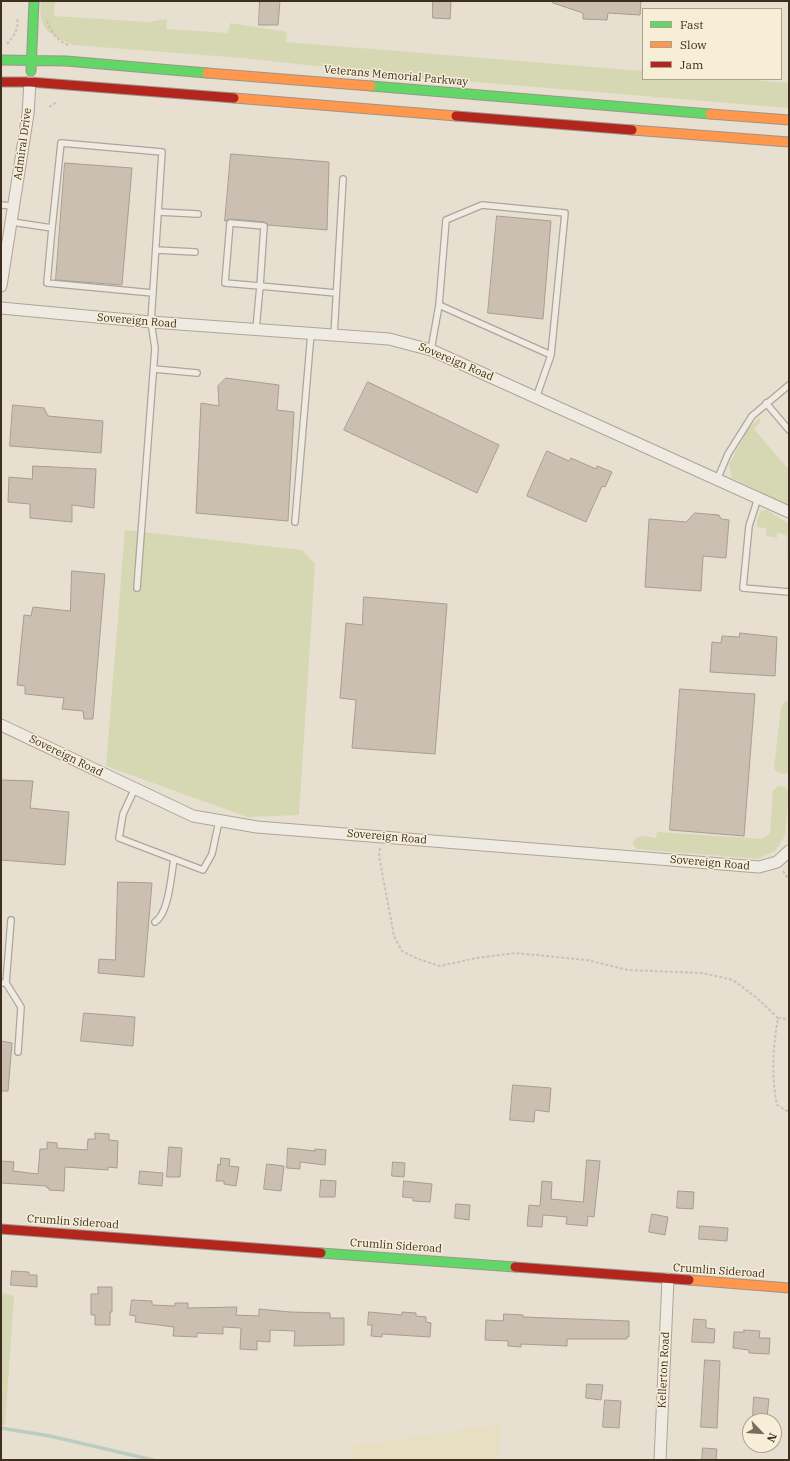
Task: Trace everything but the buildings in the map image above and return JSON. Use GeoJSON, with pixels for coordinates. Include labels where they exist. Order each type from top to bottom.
{"type":"FeatureCollection","features":[{"type":"Feature","properties":{"kind":"main road","name":"Admiral Drive"},"geometry":{"type":"LineString","coordinates":[[30,82],[34,1]]}},
{"type":"Feature","properties":{"kind":"main road","name":"Veterans Memorial Parkway"},"geometry":{"type":"LineString","coordinates":[[1,60],[74,62],[789,120]]}},
{"type":"Feature","properties":{"kind":"main road"},"geometry":{"type":"LineString","coordinates":[[1,82],[30,82],[789,142]]}},
{"type":"Feature","properties":{"kind":"main road","name":"Crumlin Sideroad"},"geometry":{"type":"LineString","coordinates":[[1,1229],[789,1288]]}},
{"type":"Feature","properties":{"kind":"street","name":"Admiral Drive"},"geometry":{"type":"LineString","coordinates":[[1,286],[28,114],[30,82]]}},
{"type":"Feature","properties":{"kind":"street","name":"Sovereign Road"},"geometry":{"type":"LineString","coordinates":[[1,308],[151,322],[389,338],[431,350],[789,512]]}},
{"type":"Feature","properties":{"kind":"street","name":"Sovereign Road"},"geometry":{"type":"LineString","coordinates":[[1,725],[193,816],[256,827],[759,867],[777,862],[789,851]]}},
{"type":"Feature","properties":{"kind":"street","name":"Kellerton Road"},"geometry":{"type":"LineString","coordinates":[[660,1460],[668,1279]]}},
{"type":"Feature","properties":{"kind":"lane"},"geometry":{"type":"LineString","coordinates":[[137,588],[154,369],[155,348],[151,322],[156,250],[162,152],[61,143],[47,283],[153,293]]}},
{"type":"Feature","properties":{"kind":"lane"},"geometry":{"type":"LineString","coordinates":[[334,335],[343,179]]}},
{"type":"Feature","properties":{"kind":"lane"},"geometry":{"type":"LineString","coordinates":[[1,205],[14,206]]}},
{"type":"Feature","properties":{"kind":"lane"},"geometry":{"type":"LineString","coordinates":[[431,350],[439,305],[446,220],[482,205],[565,213],[552,355],[536,398]]}},
{"type":"Feature","properties":{"kind":"lane"},"geometry":{"type":"LineString","coordinates":[[158,212],[198,214]]}},
{"type":"Feature","properties":{"kind":"lane"},"geometry":{"type":"LineString","coordinates":[[12,222],[52,228]]}},
{"type":"Feature","properties":{"kind":"lane"},"geometry":{"type":"LineString","coordinates":[[256,329],[260,286],[264,226],[230,223],[225,283],[260,286],[336,293]]}},
{"type":"Feature","properties":{"kind":"lane"},"geometry":{"type":"LineString","coordinates":[[156,250],[195,252]]}},
{"type":"Feature","properties":{"kind":"lane"},"geometry":{"type":"LineString","coordinates":[[439,305],[552,355]]}},
{"type":"Feature","properties":{"kind":"lane"},"geometry":{"type":"LineString","coordinates":[[295,522],[311,333]]}},
{"type":"Feature","properties":{"kind":"lane"},"geometry":{"type":"LineString","coordinates":[[154,369],[197,373]]}},
{"type":"Feature","properties":{"kind":"lane"},"geometry":{"type":"LineString","coordinates":[[717,480],[739,435],[752,416],[789,385]]}},
{"type":"Feature","properties":{"kind":"lane"},"geometry":{"type":"LineString","coordinates":[[766,403],[789,430]]}},
{"type":"Feature","properties":{"kind":"lane"},"geometry":{"type":"LineString","coordinates":[[758,498],[749,526],[743,588],[789,592]]}},
{"type":"Feature","properties":{"kind":"lane"},"geometry":{"type":"LineString","coordinates":[[135,788],[123,814],[119,838],[203,870],[212,854],[219,821]]}},
{"type":"Feature","properties":{"kind":"lane"},"geometry":{"type":"LineString","coordinates":[[155,922],[161,918],[168,898],[174,859]]}},
{"type":"Feature","properties":{"kind":"lane"},"geometry":{"type":"LineString","coordinates":[[11,920],[4,983],[21,1007],[18,1052]]}},
{"type":"Feature","properties":{"kind":"path"},"geometry":{"type":"LineString","coordinates":[[1,46],[7,44],[15,34],[18,22],[17,18]]}},
{"type":"Feature","properties":{"kind":"path"},"geometry":{"type":"LineString","coordinates":[[45,18],[52,32],[64,43]]}},
{"type":"Feature","properties":{"kind":"path"},"geometry":{"type":"LineString","coordinates":[[48,107],[57,102]]}},
{"type":"Feature","properties":{"kind":"path"},"geometry":{"type":"LineString","coordinates":[[382,837],[380,856],[394,936],[402,951],[418,959],[440,966],[476,958],[514,954],[587,960],[635,971],[703,973],[732,980],[757,998],[778,1018],[789,1019]]}},
{"type":"Feature","properties":{"kind":"path"},"geometry":{"type":"LineString","coordinates":[[778,1018],[774,1047],[772,1082],[777,1105],[789,1112]]}},
{"type":"Feature","properties":{"kind":"shaded area"},"geometry":{"type":"Polygon","coordinates":[[[502,1424],[498,1460],[352,1460],[352,1446],[502,1424]]]}},
{"type":"Feature","properties":{"kind":"green space"},"geometry":{"type":"Polygon","coordinates":[[[41,1],[55,1],[54,16],[147,22],[167,19],[166,29],[228,33],[230,23],[287,32],[286,42],[642,71],[642,80],[755,80],[789,83],[789,108],[426,78],[242,58],[73,45],[57,38],[47,30],[41,19],[41,1]]]}},
{"type":"Feature","properties":{"kind":"green space"},"geometry":{"type":"Polygon","coordinates":[[[759,418],[761,421],[754,429],[789,470],[789,506],[732,478],[729,464],[748,429],[759,418]]]}},
{"type":"Feature","properties":{"kind":"green space"},"geometry":{"type":"Polygon","coordinates":[[[767,510],[789,524],[789,558],[787,558],[788,538],[784,534],[777,533],[777,538],[766,536],[766,528],[757,527],[757,520],[761,511],[767,510]]]}},
{"type":"Feature","properties":{"kind":"green space"},"geometry":{"type":"Polygon","coordinates":[[[125,530],[302,550],[315,564],[299,815],[247,817],[106,766],[125,530]]]}},
{"type":"Feature","properties":{"kind":"green space"},"geometry":{"type":"Polygon","coordinates":[[[785,701],[789,701],[789,772],[785,774],[778,773],[774,768],[781,707],[785,701]]]}},
{"type":"Feature","properties":{"kind":"green space"},"geometry":{"type":"Polygon","coordinates":[[[779,786],[785,787],[789,791],[785,836],[775,851],[758,859],[636,849],[633,843],[637,837],[640,836],[656,838],[657,832],[762,839],[770,833],[773,790],[779,786]]]}},
{"type":"Feature","properties":{"kind":"green space"},"geometry":{"type":"Polygon","coordinates":[[[1,1292],[14,1296],[5,1425],[1,1425],[1,1292]]]}},
{"type":"Feature","properties":{"kind":"waterway"},"geometry":{"type":"LineString","coordinates":[[1,1428],[50,1436],[153,1460]]}},
{"type":"Feature","properties":{"kind":"traffic: fast"},"geometry":{"type":"LineString","coordinates":[[31,71],[34,1]]}},
{"type":"Feature","properties":{"kind":"traffic: fast"},"geometry":{"type":"LineString","coordinates":[[1,60],[66,61],[207,73]]}},
{"type":"Feature","properties":{"kind":"traffic: fast"},"geometry":{"type":"LineString","coordinates":[[371,86],[710,114]]}},
{"type":"Feature","properties":{"kind":"traffic: fast"},"geometry":{"type":"LineString","coordinates":[[321,1253],[515,1267]]}},
{"type":"Feature","properties":{"kind":"traffic: slow"},"geometry":{"type":"LineString","coordinates":[[207,73],[371,86]]}},
{"type":"Feature","properties":{"kind":"traffic: slow"},"geometry":{"type":"LineString","coordinates":[[234,98],[456,116]]}},
{"type":"Feature","properties":{"kind":"traffic: slow"},"geometry":{"type":"LineString","coordinates":[[710,114],[789,120]]}},
{"type":"Feature","properties":{"kind":"traffic: slow"},"geometry":{"type":"LineString","coordinates":[[632,130],[789,142]]}},
{"type":"Feature","properties":{"kind":"traffic: slow"},"geometry":{"type":"LineString","coordinates":[[689,1280],[789,1288]]}},
{"type":"Feature","properties":{"kind":"traffic: jam"},"geometry":{"type":"LineString","coordinates":[[1,82],[30,82],[234,98]]}},
{"type":"Feature","properties":{"kind":"traffic: jam"},"geometry":{"type":"LineString","coordinates":[[456,116],[632,130]]}},
{"type":"Feature","properties":{"kind":"traffic: jam"},"geometry":{"type":"LineString","coordinates":[[1,1229],[321,1253]]}},
{"type":"Feature","properties":{"kind":"traffic: jam"},"geometry":{"type":"LineString","coordinates":[[515,1267],[689,1280]]}}]}
